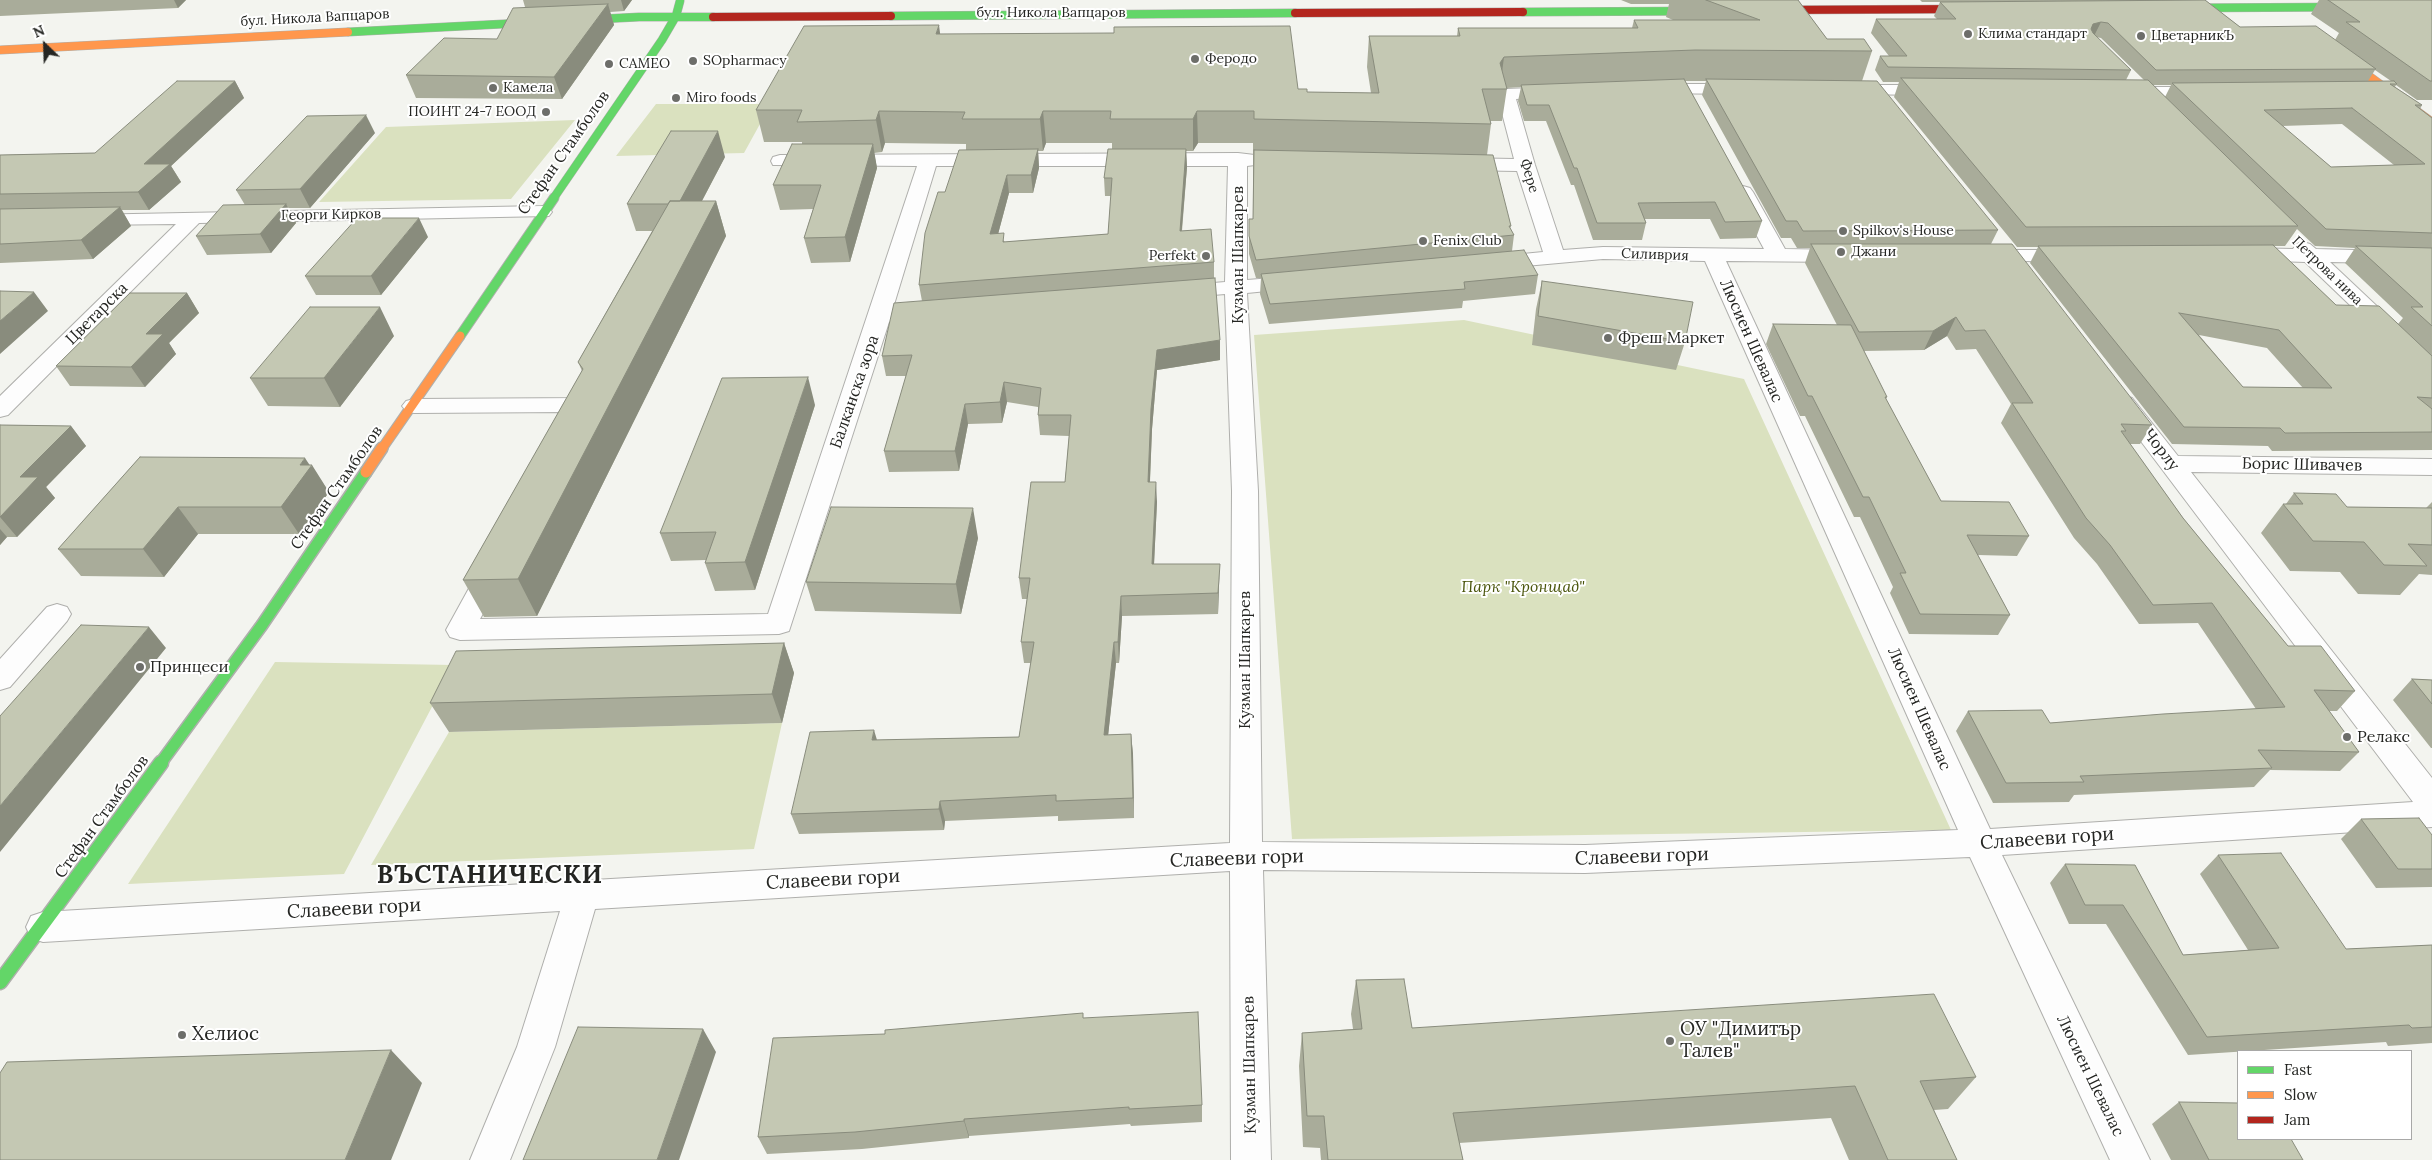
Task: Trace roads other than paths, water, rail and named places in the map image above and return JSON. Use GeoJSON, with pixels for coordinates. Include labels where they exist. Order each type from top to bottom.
{"type":"FeatureCollection","features":[{"type":"Feature","properties":{"kind":"street","name":"Стефан Стамболов"},"geometry":{"type":"LineString","coordinates":[[0,982],[43,926],[262,625],[414,406],[542,212],[668,30],[676,16],[681,0]]}},
{"type":"Feature","properties":{"kind":"street"},"geometry":{"type":"LineString","coordinates":[[2167,8],[2271,3],[2362,7]]}},
{"type":"Feature","properties":{"kind":"street"},"geometry":{"type":"LineString","coordinates":[[2271,3],[2288,17]]}},
{"type":"Feature","properties":{"kind":"street"},"geometry":{"type":"LineString","coordinates":[[1754,10],[1980,9]]}},
{"type":"Feature","properties":{"kind":"street","name":"бул. Никола Вапцаров"},"geometry":{"type":"LineString","coordinates":[[0,50],[446,25],[676,16],[1714,11]]}},
{"type":"Feature","properties":{"kind":"street"},"geometry":{"type":"LineString","coordinates":[[651,30],[684,30]]}},
{"type":"Feature","properties":{"kind":"street","name":"бул. Никола Вапцаров"},"geometry":{"type":"LineString","coordinates":[[119,56],[529,35]]}},
{"type":"Feature","properties":{"kind":"street"},"geometry":{"type":"LineString","coordinates":[[2330,49],[2432,122]]}},
{"type":"Feature","properties":{"kind":"street"},"geometry":{"type":"LineString","coordinates":[[1862,67],[1877,90],[1895,112]]}},
{"type":"Feature","properties":{"kind":"street"},"geometry":{"type":"LineString","coordinates":[[2127,74],[2168,113]]}},
{"type":"Feature","properties":{"kind":"street"},"geometry":{"type":"LineString","coordinates":[[1639,90],[1691,97],[1763,89]]}},
{"type":"Feature","properties":{"kind":"street"},"geometry":{"type":"LineString","coordinates":[[1829,89],[1947,90]]}},
{"type":"Feature","properties":{"kind":"street"},"geometry":{"type":"LineString","coordinates":[[2359,90],[2388,90]]}},
{"type":"Feature","properties":{"kind":"street","name":"Фере"},"geometry":{"type":"LineString","coordinates":[[1555,257],[1525,165],[1506,94],[1572,92]]}},
{"type":"Feature","properties":{"kind":"street"},"geometry":{"type":"LineString","coordinates":[[2106,92],[2224,92]]}},
{"type":"Feature","properties":{"kind":"street"},"geometry":{"type":"LineString","coordinates":[[780,161],[929,159],[1278,160]]}},
{"type":"Feature","properties":{"kind":"street","name":"Балканска зора"},"geometry":{"type":"LineString","coordinates":[[507,544],[460,630],[779,624],[880,316],[929,159]]}},
{"type":"Feature","properties":{"kind":"street","name":"Кузман Шапкарев"},"geometry":{"type":"LineString","coordinates":[[1238,159],[1236,288],[1245,490],[1246,856],[1251,1160]]}},
{"type":"Feature","properties":{"kind":"street"},"geometry":{"type":"LineString","coordinates":[[1446,164],[1525,165]]}},
{"type":"Feature","properties":{"kind":"street"},"geometry":{"type":"LineString","coordinates":[[1732,172],[1778,256]]}},
{"type":"Feature","properties":{"kind":"street","name":"Георги Кирков"},"geometry":{"type":"LineString","coordinates":[[68,219],[542,212]]}},
{"type":"Feature","properties":{"kind":"street","name":"Цветарска"},"geometry":{"type":"LineString","coordinates":[[0,410],[193,218]]}},
{"type":"Feature","properties":{"kind":"street"},"geometry":{"type":"LineString","coordinates":[[1993,233],[2029,279]]}},
{"type":"Feature","properties":{"kind":"street","name":"Петрова нива"},"geometry":{"type":"LineString","coordinates":[[2287,233],[2432,371]]}},
{"type":"Feature","properties":{"kind":"street","name":"Силиврия"},"geometry":{"type":"LineString","coordinates":[[1468,265],[1603,253],[1713,256],[1866,256]]}},
{"type":"Feature","properties":{"kind":"street"},"geometry":{"type":"LineString","coordinates":[[2229,254],[2308,254],[2432,258]]}},
{"type":"Feature","properties":{"kind":"street","name":"Люсиен Шевалас"},"geometry":{"type":"LineString","coordinates":[[1713,256],[1980,844],[2130,1160]]}},
{"type":"Feature","properties":{"kind":"street"},"geometry":{"type":"LineString","coordinates":[[1963,256],[2091,256]]}},
{"type":"Feature","properties":{"kind":"street"},"geometry":{"type":"LineString","coordinates":[[1157,294],[1313,280]]}},
{"type":"Feature","properties":{"kind":"street"},"geometry":{"type":"LineString","coordinates":[[880,316],[950,310]]}},
{"type":"Feature","properties":{"kind":"street","name":"Чорлу"},"geometry":{"type":"LineString","coordinates":[[2112,387],[2432,802]]}},
{"type":"Feature","properties":{"kind":"street"},"geometry":{"type":"LineString","coordinates":[[414,406],[584,405],[564,440]]}},
{"type":"Feature","properties":{"kind":"street","name":"Борис Шивачев"},"geometry":{"type":"LineString","coordinates":[[2172,464],[2432,466]]}},
{"type":"Feature","properties":{"kind":"street"},"geometry":{"type":"LineString","coordinates":[[0,679],[57,614]]}},
{"type":"Feature","properties":{"kind":"street","name":"Славееви гори"},"geometry":{"type":"LineString","coordinates":[[43,926],[1246,856],[1585,860],[1980,844],[2432,814]]}},
{"type":"Feature","properties":{"kind":"street"},"geometry":{"type":"LineString","coordinates":[[490,1160],[536,1047],[582,896]]}},
{"type":"Feature","properties":{"kind":"place","name":"Клима стандарт"},"geometry":{"type":"Point","coordinates":[1968,34]}},
{"type":"Feature","properties":{"kind":"place","name":"ЦветарникЪ"},"geometry":{"type":"Point","coordinates":[2141,36]}},
{"type":"Feature","properties":{"kind":"place","name":"Феродо"},"geometry":{"type":"Point","coordinates":[1195,59]}},
{"type":"Feature","properties":{"kind":"place","name":"SOpharmacy"},"geometry":{"type":"Point","coordinates":[693,61]}},
{"type":"Feature","properties":{"kind":"place","name":"CAMEO"},"geometry":{"type":"Point","coordinates":[609,64]}},
{"type":"Feature","properties":{"kind":"place","name":"Камела"},"geometry":{"type":"Point","coordinates":[493,88]}},
{"type":"Feature","properties":{"kind":"place","name":"Miro foods"},"geometry":{"type":"Point","coordinates":[676,98]}},
{"type":"Feature","properties":{"kind":"place","name":"ПОИНТ 24-7 ЕООД"},"geometry":{"type":"Point","coordinates":[546,112]}},
{"type":"Feature","properties":{"kind":"place","name":"Spilkov's House"},"geometry":{"type":"Point","coordinates":[1843,231]}},
{"type":"Feature","properties":{"kind":"place","name":"Fenix Club"},"geometry":{"type":"Point","coordinates":[1423,241]}},
{"type":"Feature","properties":{"kind":"place","name":"Джани"},"geometry":{"type":"Point","coordinates":[1841,252]}},
{"type":"Feature","properties":{"kind":"place","name":"Perfekt"},"geometry":{"type":"Point","coordinates":[1206,256]}},
{"type":"Feature","properties":{"kind":"place","name":"Фреш Маркет"},"geometry":{"type":"Point","coordinates":[1608,338]}},
{"type":"Feature","properties":{"kind":"place","name":"Принцеси"},"geometry":{"type":"Point","coordinates":[140,667]}},
{"type":"Feature","properties":{"kind":"place","name":"Релакс"},"geometry":{"type":"Point","coordinates":[2347,737]}},
{"type":"Feature","properties":{"kind":"place","name":"Хелиос"},"geometry":{"type":"Point","coordinates":[182,1035]}},
{"type":"Feature","properties":{"kind":"place","name":"ОУ \"Димитър Талев\""},"geometry":{"type":"Point","coordinates":[1670,1041]}},
{"type":"Feature","properties":{"kind":"district","name":"ВЪСТАНИЧЕСКИ"},"geometry":{"type":"Point","coordinates":[490,876]}},
{"type":"Feature","properties":{"kind":"park label","name":"Парк \"Кронщад\""},"geometry":{"type":"Point","coordinates":[1523,587]}}]}
